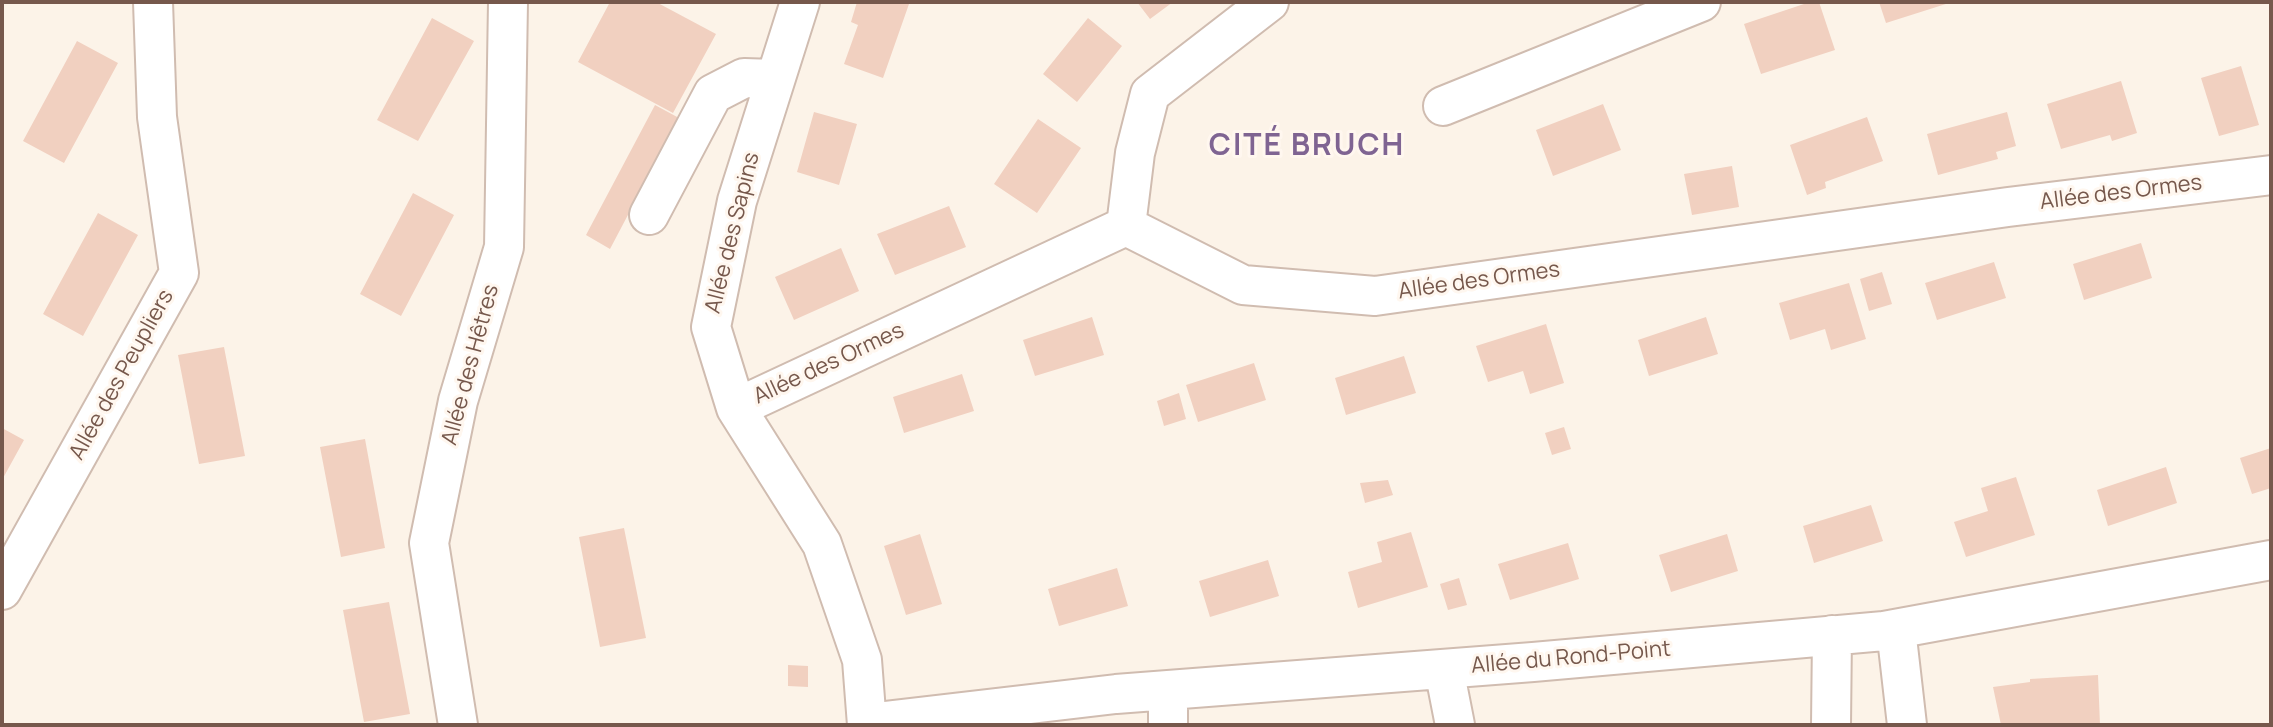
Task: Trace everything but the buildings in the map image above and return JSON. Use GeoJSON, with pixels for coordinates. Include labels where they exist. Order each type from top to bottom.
{"type":"FeatureCollection","features":[{"type":"Feature","properties":{"kind":"street","name":"Allée des Peupliers"},"geometry":{"type":"LineString","coordinates":[[2,590],[179,273],[157,117],[153,2]]}},
{"type":"Feature","properties":{"kind":"street","name":"Allée des Hêtres"},"geometry":{"type":"LineString","coordinates":[[458,725],[429,543],[458,401],[504,247],[508,2]]}},
{"type":"Feature","properties":{"kind":"street","name":"Allée des Sapins"},"geometry":{"type":"LineString","coordinates":[[800,2],[737,201],[711,327],[736,408],[822,544],[862,660],[867,724]]}},
{"type":"Feature","properties":{"kind":"street"},"geometry":{"type":"LineString","coordinates":[[1126,226],[1135,153],[1150,94],[1269,2]]}},
{"type":"Feature","properties":{"kind":"street"},"geometry":{"type":"LineString","coordinates":[[1443,106],[1701,2]]}},
{"type":"Feature","properties":{"kind":"street"},"geometry":{"type":"LineString","coordinates":[[649,215],[713,94],[744,78],[775,79]]}},
{"type":"Feature","properties":{"kind":"street","name":"Allée des Ormes"},"geometry":{"type":"LineString","coordinates":[[736,408],[1126,226],[1243,285],[1375,296],[2008,207],[2271,175]]}},
{"type":"Feature","properties":{"kind":"street","name":"Allée du Rond-Point"},"geometry":{"type":"LineString","coordinates":[[867,724],[1168,707],[1444,669],[1896,629],[2271,560]]}},
{"type":"Feature","properties":{"kind":"street"},"geometry":{"type":"LineString","coordinates":[[1896,629],[1907,725]]}},
{"type":"Feature","properties":{"kind":"street"},"geometry":{"type":"LineString","coordinates":[[1831,725],[1832,635]]}},
{"type":"Feature","properties":{"kind":"street"},"geometry":{"type":"LineString","coordinates":[[1444,669],[1455,725]]}},
{"type":"Feature","properties":{"kind":"district","name":"CITÉ BRUCH"},"geometry":{"type":"Point","coordinates":[1307,147]}}]}
